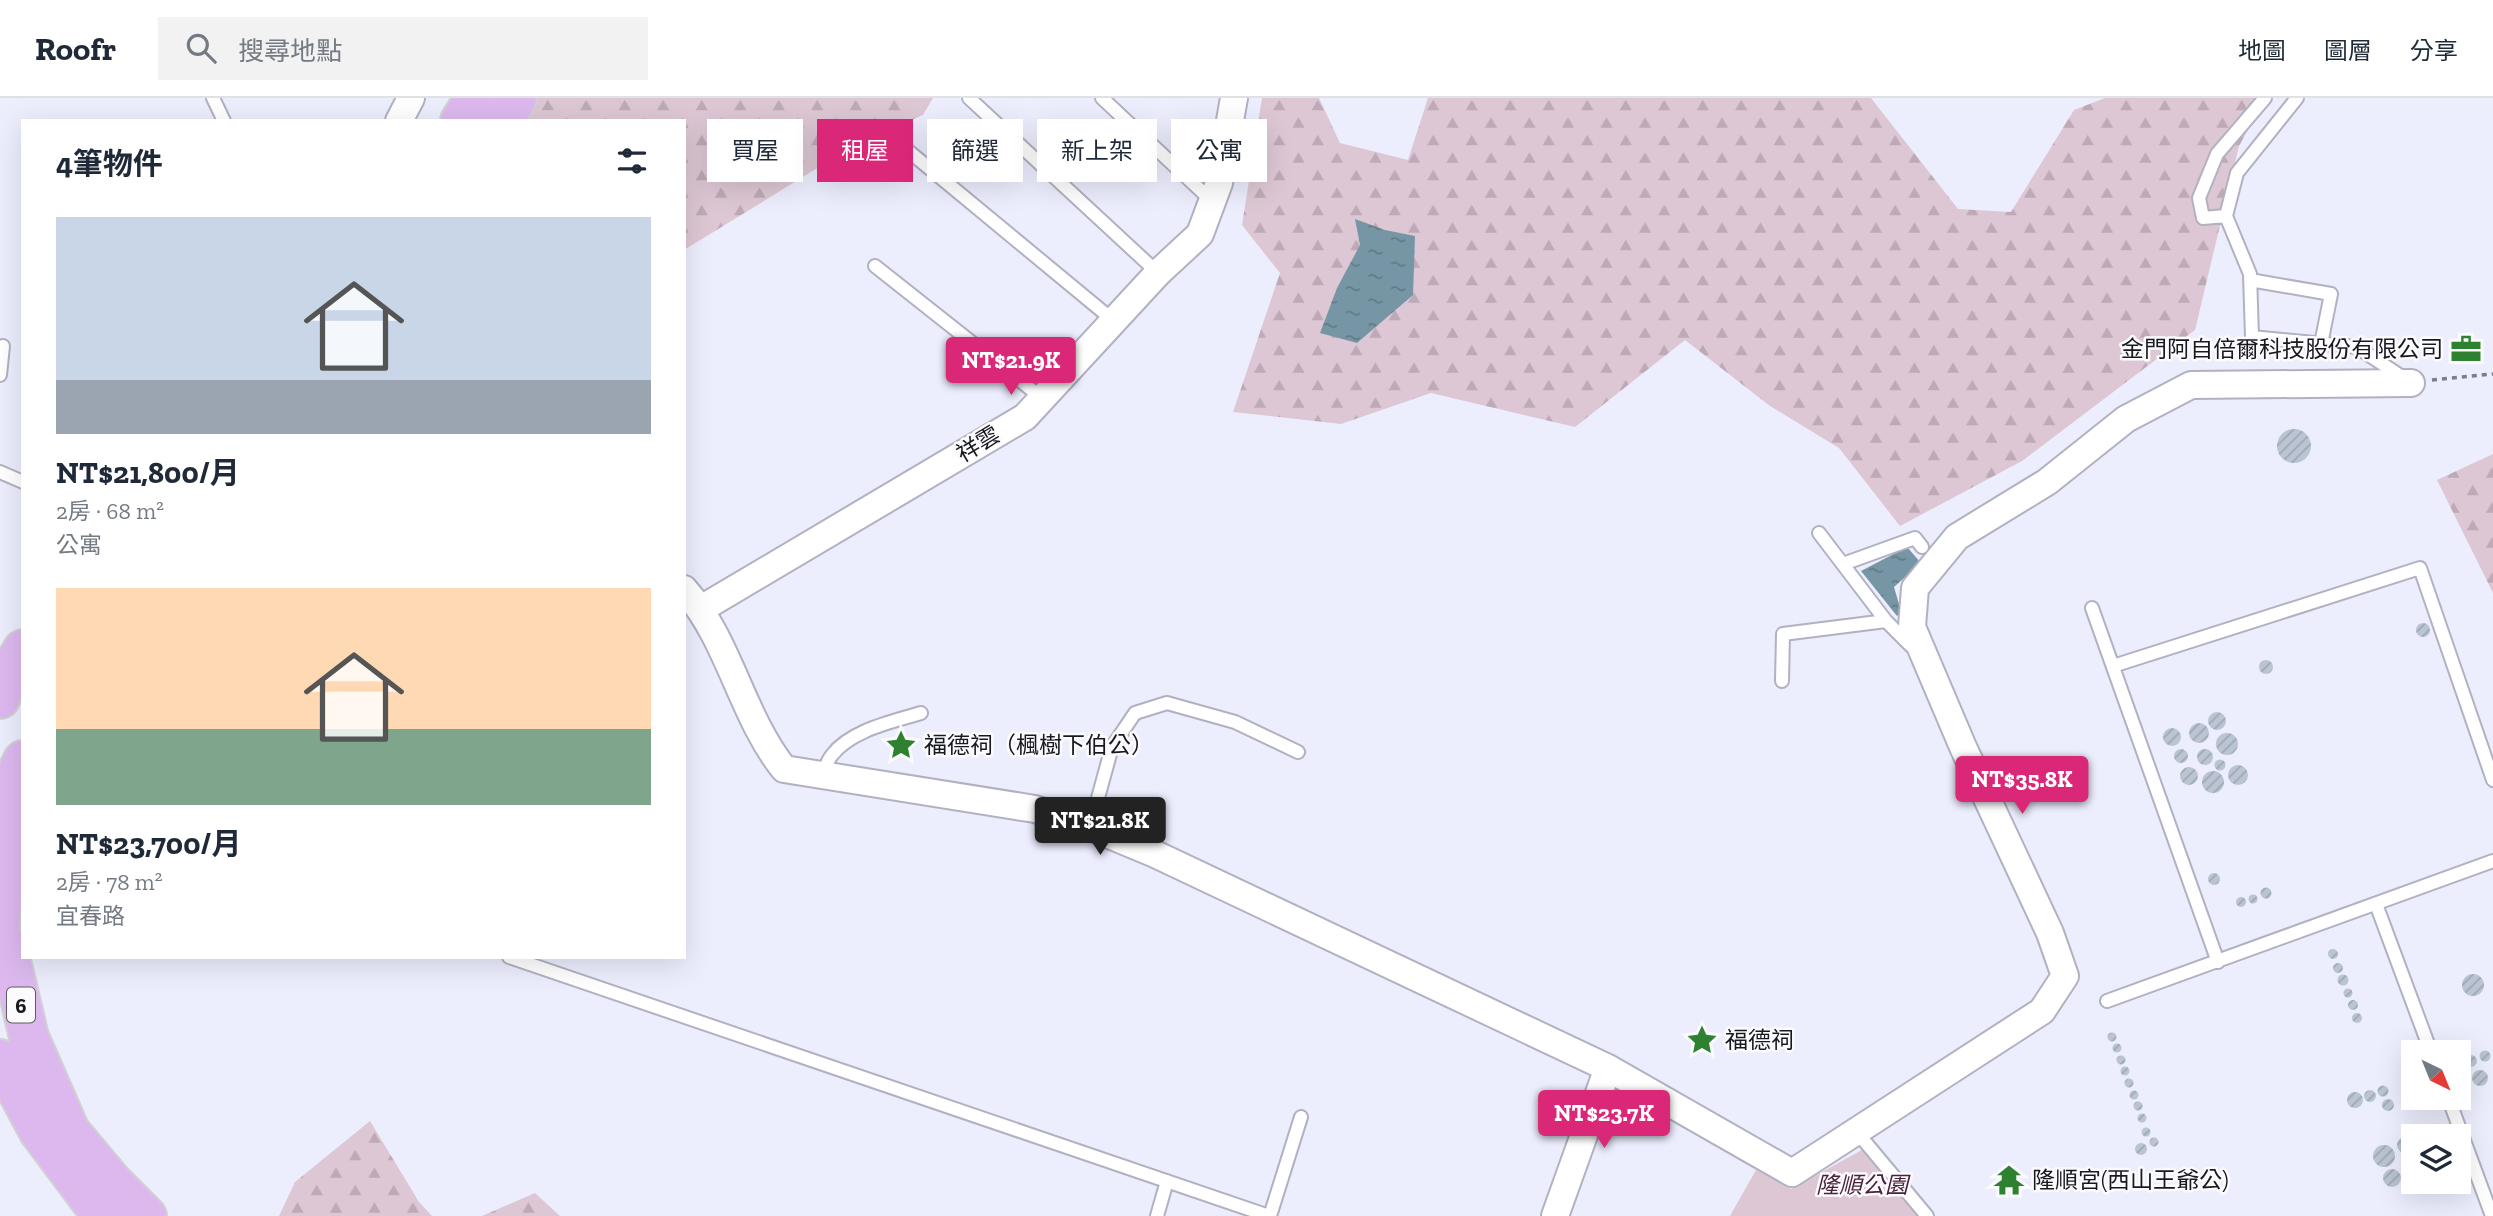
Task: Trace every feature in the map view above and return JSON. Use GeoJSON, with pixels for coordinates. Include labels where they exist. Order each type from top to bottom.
{"type":"FeatureCollection","features":[{"type":"Feature","properties":{"kind":"main road"},"geometry":{"type":"LineString","coordinates":[[461,119],[474,98]]}},
{"type":"Feature","properties":{"kind":"main road"},"geometry":{"type":"LineString","coordinates":[[504,119],[517,98]]}},
{"type":"Feature","properties":{"kind":"main road"},"geometry":{"type":"LineString","coordinates":[[0,699],[13,664],[21,652]]}},
{"type":"Feature","properties":{"kind":"main road","name":"6"},"geometry":{"type":"LineString","coordinates":[[21,764],[6,843],[0,931],[12,965],[29,1037],[70,1132],[112,1181],[147,1216]]}},
{"type":"Feature","properties":{"kind":"main road"},"geometry":{"type":"LineString","coordinates":[[0,1059],[39,1132],[102,1216]]}},
{"type":"Feature","properties":{"kind":"street"},"geometry":{"type":"LineString","coordinates":[[400,119],[411,98]]}},
{"type":"Feature","properties":{"kind":"street","name":"祥雲"},"geometry":{"type":"LineString","coordinates":[[693,599],[1024,416],[1158,273],[1200,234],[1219,183],[1228,102]]}},
{"type":"Feature","properties":{"kind":"street"},"geometry":{"type":"LineString","coordinates":[[693,599],[766,747],[784,769],[1035,809],[1090,827],[1155,854],[1608,1068],[1792,1173],[2042,1011],[2065,976],[2050,933],[1963,747],[1912,627],[1915,588],[1957,537],[2047,482],[2126,419],[2191,385],[2411,383]]}},
{"type":"Feature","properties":{"kind":"street"},"geometry":{"type":"LineString","coordinates":[[1555,1216],[1608,1068]]}},
{"type":"Feature","properties":{"kind":"lane"},"geometry":{"type":"LineString","coordinates":[[213,98],[223,119]]}},
{"type":"Feature","properties":{"kind":"lane"},"geometry":{"type":"LineString","coordinates":[[969,98],[1158,273]]}},
{"type":"Feature","properties":{"kind":"lane"},"geometry":{"type":"LineString","coordinates":[[1102,98],[1212,201]]}},
{"type":"Feature","properties":{"kind":"lane"},"geometry":{"type":"LineString","coordinates":[[2226,216],[2203,218],[2199,198],[2217,154],[2265,98]]}},
{"type":"Feature","properties":{"kind":"lane"},"geometry":{"type":"LineString","coordinates":[[2297,98],[2237,173],[2226,216],[2250,274],[2252,337],[2357,347],[2411,383]]}},
{"type":"Feature","properties":{"kind":"lane"},"geometry":{"type":"LineString","coordinates":[[913,155],[1114,321]]}},
{"type":"Feature","properties":{"kind":"lane"},"geometry":{"type":"LineString","coordinates":[[875,266],[1042,398]]}},
{"type":"Feature","properties":{"kind":"lane"},"geometry":{"type":"LineString","coordinates":[[2250,281],[2331,294],[2321,344]]}},
{"type":"Feature","properties":{"kind":"lane"},"geometry":{"type":"LineString","coordinates":[[0,375],[3,346]]}},
{"type":"Feature","properties":{"kind":"lane"},"geometry":{"type":"LineString","coordinates":[[0,472],[21,481]]}},
{"type":"Feature","properties":{"kind":"lane"},"geometry":{"type":"LineString","coordinates":[[1819,533],[1886,621],[1927,661]]}},
{"type":"Feature","properties":{"kind":"lane"},"geometry":{"type":"LineString","coordinates":[[1843,564],[1915,538],[1922,547]]}},
{"type":"Feature","properties":{"kind":"lane"},"geometry":{"type":"LineString","coordinates":[[2113,666],[2420,568],[2493,780]]}},
{"type":"Feature","properties":{"kind":"lane"},"geometry":{"type":"LineString","coordinates":[[2092,608],[2218,962]]}},
{"type":"Feature","properties":{"kind":"lane"},"geometry":{"type":"LineString","coordinates":[[1783,681],[1783,634],[1886,621]]}},
{"type":"Feature","properties":{"kind":"lane"},"geometry":{"type":"LineString","coordinates":[[1090,827],[1112,747],[1135,713],[1167,703],[1235,722],[1298,752]]}},
{"type":"Feature","properties":{"kind":"lane"},"geometry":{"type":"LineString","coordinates":[[821,776],[831,757],[842,745],[872,729],[921,713]]}},
{"type":"Feature","properties":{"kind":"lane"},"geometry":{"type":"LineString","coordinates":[[2107,1001],[2493,861]]}},
{"type":"Feature","properties":{"kind":"lane"},"geometry":{"type":"LineString","coordinates":[[2376,904],[2427,1040]]}},
{"type":"Feature","properties":{"kind":"lane"},"geometry":{"type":"LineString","coordinates":[[515,959],[1269,1216],[1301,1117]]}},
{"type":"Feature","properties":{"kind":"lane"},"geometry":{"type":"LineString","coordinates":[[2453,1110],[2492,1216]]}},
{"type":"Feature","properties":{"kind":"lane"},"geometry":{"type":"LineString","coordinates":[[1856,1132],[1927,1216]]}},
{"type":"Feature","properties":{"kind":"lane"},"geometry":{"type":"LineString","coordinates":[[1157,1216],[1167,1181]]}},
{"type":"Feature","properties":{"kind":"path"},"geometry":{"type":"LineString","coordinates":[[2411,383],[2493,374]]}},
{"type":"Feature","properties":{"kind":"green space"},"geometry":{"type":"Polygon","coordinates":[[[514,98],[933,98],[923,115],[913,119],[817,119],[817,168],[803,177],[803,119],[707,119],[707,182],[795,182],[686,249],[686,119],[500,119],[514,98]]]}},
{"type":"Feature","properties":{"kind":"green space"},"geometry":{"type":"Polygon","coordinates":[[[1262,98],[1319,98],[1340,143],[1408,160],[1428,98],[1871,98],[1958,209],[2011,212],[2074,110],[2105,98],[2266,98],[2239,146],[2195,330],[2022,461],[1900,526],[1839,448],[1770,406],[1685,340],[1575,427],[1431,393],[1341,424],[1233,412],[1280,273],[1242,225],[1249,182],[1267,182],[1267,119],[1259,119],[1262,98]]]}},
{"type":"Feature","properties":{"kind":"green space"},"geometry":{"type":"Polygon","coordinates":[[[2493,454],[2493,593],[2437,480],[2493,454]]]}},
{"type":"Feature","properties":{"kind":"green space"},"geometry":{"type":"Polygon","coordinates":[[[370,1121],[419,1202],[432,1216],[279,1216],[295,1182],[370,1121]]]}},
{"type":"Feature","properties":{"kind":"green space","name":"隆順公園"},"geometry":{"type":"Polygon","coordinates":[[[1871,1145],[1929,1216],[1730,1216],[1756,1170],[1791,1189],[1871,1145]]]}},
{"type":"Feature","properties":{"kind":"green space"},"geometry":{"type":"Polygon","coordinates":[[[535,1193],[560,1216],[482,1216],[535,1193]]]}},
{"type":"Feature","properties":{"kind":"water"},"geometry":{"type":"Polygon","coordinates":[[[1355,219],[1385,230],[1415,236],[1413,295],[1357,343],[1320,333],[1337,288],[1360,245],[1355,219]]]}},
{"type":"Feature","properties":{"kind":"water"},"geometry":{"type":"Polygon","coordinates":[[[1907,547],[1921,563],[1894,587],[1901,611],[1897,616],[1861,571],[1907,547]]]}},
{"type":"Feature","properties":{"kind":"building"},"geometry":{"type":"Polygon","coordinates":[[[2294,429],[2306,434],[2311,446],[2306,458],[2294,463],[2282,458],[2277,446],[2282,434],[2294,429]]]}},
{"type":"Feature","properties":{"kind":"building"},"geometry":{"type":"Polygon","coordinates":[[[2420,623],[2426,623],[2430,630],[2426,637],[2420,637],[2416,633],[2416,627],[2420,623]]]}},
{"type":"Feature","properties":{"kind":"building"},"geometry":{"type":"Polygon","coordinates":[[[2263,660],[2269,660],[2273,667],[2269,674],[2263,674],[2259,670],[2259,664],[2263,660]]]}},
{"type":"Feature","properties":{"kind":"building"},"geometry":{"type":"Polygon","coordinates":[[[2217,712],[2223,715],[2226,721],[2223,727],[2217,730],[2211,727],[2208,721],[2211,715],[2217,712]]]}},
{"type":"Feature","properties":{"kind":"building"},"geometry":{"type":"Polygon","coordinates":[[[2199,723],[2206,726],[2209,733],[2206,740],[2199,743],[2192,740],[2189,733],[2192,726],[2199,723]]]}},
{"type":"Feature","properties":{"kind":"building"},"geometry":{"type":"Polygon","coordinates":[[[2172,728],[2178,731],[2181,737],[2178,743],[2172,746],[2166,743],[2163,737],[2166,731],[2172,728]]]}},
{"type":"Feature","properties":{"kind":"building"},"geometry":{"type":"Polygon","coordinates":[[[2227,733],[2235,736],[2238,744],[2235,752],[2227,755],[2219,752],[2216,744],[2219,736],[2227,733]]]}},
{"type":"Feature","properties":{"kind":"building"},"geometry":{"type":"Polygon","coordinates":[[[2178,749],[2184,749],[2188,756],[2184,763],[2178,763],[2174,759],[2174,753],[2178,749]]]}},
{"type":"Feature","properties":{"kind":"building"},"geometry":{"type":"Polygon","coordinates":[[[2202,749],[2208,749],[2213,757],[2211,763],[2202,765],[2197,760],[2197,754],[2202,749]]]}},
{"type":"Feature","properties":{"kind":"building"},"geometry":{"type":"Polygon","coordinates":[[[2220,760],[2224,761],[2224,769],[2220,770],[2216,769],[2215,765],[2216,761],[2220,760]]]}},
{"type":"Feature","properties":{"kind":"building"},"geometry":{"type":"Polygon","coordinates":[[[2238,765],[2245,768],[2248,775],[2245,782],[2238,785],[2231,782],[2228,775],[2231,768],[2238,765]]]}},
{"type":"Feature","properties":{"kind":"building"},"geometry":{"type":"Polygon","coordinates":[[[2189,767],[2195,770],[2198,776],[2195,782],[2189,785],[2183,782],[2180,776],[2183,770],[2189,767]]]}},
{"type":"Feature","properties":{"kind":"building"},"geometry":{"type":"Polygon","coordinates":[[[2213,771],[2221,774],[2224,782],[2221,790],[2213,793],[2205,790],[2202,782],[2205,774],[2213,771]]]}},
{"type":"Feature","properties":{"kind":"building"},"geometry":{"type":"Polygon","coordinates":[[[2214,873],[2220,879],[2214,885],[2208,879],[2214,873]]]}},
{"type":"Feature","properties":{"kind":"building"},"geometry":{"type":"Polygon","coordinates":[[[2266,888],[2270,889],[2270,897],[2266,898],[2262,897],[2261,893],[2262,889],[2266,888]]]}},
{"type":"Feature","properties":{"kind":"building"},"geometry":{"type":"Polygon","coordinates":[[[2253,894],[2258,899],[2253,904],[2248,899],[2253,894]]]}},
{"type":"Feature","properties":{"kind":"building"},"geometry":{"type":"Polygon","coordinates":[[[2241,897],[2245,898],[2245,906],[2241,907],[2237,906],[2236,902],[2237,898],[2241,897]]]}},
{"type":"Feature","properties":{"kind":"building"},"geometry":{"type":"Polygon","coordinates":[[[2333,949],[2337,950],[2337,958],[2333,959],[2329,958],[2328,954],[2329,950],[2333,949]]]}},
{"type":"Feature","properties":{"kind":"building"},"geometry":{"type":"Polygon","coordinates":[[[2338,963],[2343,968],[2338,973],[2333,968],[2338,963]]]}},
{"type":"Feature","properties":{"kind":"building"},"geometry":{"type":"Polygon","coordinates":[[[2343,974],[2349,980],[2343,986],[2337,980],[2343,974]]]}},
{"type":"Feature","properties":{"kind":"building"},"geometry":{"type":"Polygon","coordinates":[[[2473,974],[2481,977],[2484,985],[2481,993],[2473,996],[2465,993],[2462,985],[2465,977],[2473,974]]]}},
{"type":"Feature","properties":{"kind":"building"},"geometry":{"type":"Polygon","coordinates":[[[2348,988],[2353,993],[2348,998],[2343,993],[2348,988]]]}},
{"type":"Feature","properties":{"kind":"building"},"geometry":{"type":"Polygon","coordinates":[[[2353,1000],[2358,1005],[2353,1010],[2348,1005],[2353,1000]]]}},
{"type":"Feature","properties":{"kind":"building"},"geometry":{"type":"Polygon","coordinates":[[[2357,1013],[2361,1014],[2361,1022],[2357,1023],[2353,1022],[2352,1018],[2353,1014],[2357,1013]]]}},
{"type":"Feature","properties":{"kind":"building"},"geometry":{"type":"Polygon","coordinates":[[[2112,1032],[2117,1037],[2112,1042],[2107,1037],[2112,1032]]]}},
{"type":"Feature","properties":{"kind":"building"},"geometry":{"type":"Polygon","coordinates":[[[2117,1043],[2122,1048],[2117,1053],[2112,1048],[2117,1043]]]}},
{"type":"Feature","properties":{"kind":"building"},"geometry":{"type":"Polygon","coordinates":[[[2485,1050],[2491,1056],[2485,1062],[2479,1056],[2485,1050]]]}},
{"type":"Feature","properties":{"kind":"building"},"geometry":{"type":"Polygon","coordinates":[[[2121,1055],[2126,1060],[2121,1065],[2116,1060],[2121,1055]]]}},
{"type":"Feature","properties":{"kind":"building"},"geometry":{"type":"Polygon","coordinates":[[[2471,1055],[2477,1061],[2471,1067],[2471,1055]]]}},
{"type":"Feature","properties":{"kind":"building"},"geometry":{"type":"Polygon","coordinates":[[[2125,1066],[2130,1071],[2125,1076],[2120,1071],[2125,1066]]]}},
{"type":"Feature","properties":{"kind":"building"},"geometry":{"type":"Polygon","coordinates":[[[2480,1070],[2486,1072],[2486,1084],[2480,1086],[2474,1084],[2472,1078],[2474,1072],[2480,1070]]]}},
{"type":"Feature","properties":{"kind":"building"},"geometry":{"type":"Polygon","coordinates":[[[2129,1078],[2134,1083],[2129,1088],[2124,1083],[2129,1078]]]}},
{"type":"Feature","properties":{"kind":"building"},"geometry":{"type":"Polygon","coordinates":[[[2383,1085],[2389,1091],[2383,1097],[2377,1091],[2383,1085]]]}},
{"type":"Feature","properties":{"kind":"building"},"geometry":{"type":"Polygon","coordinates":[[[2134,1090],[2139,1095],[2134,1100],[2129,1095],[2134,1090]]]}},
{"type":"Feature","properties":{"kind":"building"},"geometry":{"type":"Polygon","coordinates":[[[2370,1090],[2376,1096],[2370,1102],[2364,1096],[2370,1090]]]}},
{"type":"Feature","properties":{"kind":"building"},"geometry":{"type":"Polygon","coordinates":[[[2355,1092],[2363,1100],[2355,1108],[2347,1100],[2355,1092]]]}},
{"type":"Feature","properties":{"kind":"building"},"geometry":{"type":"Polygon","coordinates":[[[2388,1099],[2394,1105],[2388,1111],[2382,1105],[2388,1099]]]}},
{"type":"Feature","properties":{"kind":"building"},"geometry":{"type":"Polygon","coordinates":[[[2138,1101],[2143,1106],[2138,1111],[2133,1106],[2138,1101]]]}},
{"type":"Feature","properties":{"kind":"building"},"geometry":{"type":"Polygon","coordinates":[[[2142,1113],[2147,1118],[2142,1123],[2137,1118],[2142,1113]]]}},
{"type":"Feature","properties":{"kind":"building"},"geometry":{"type":"Polygon","coordinates":[[[2146,1127],[2151,1132],[2146,1137],[2141,1132],[2146,1127]]]}},
{"type":"Feature","properties":{"kind":"building"},"geometry":{"type":"Polygon","coordinates":[[[2154,1137],[2159,1142],[2154,1147],[2149,1142],[2154,1137]]]}},
{"type":"Feature","properties":{"kind":"building"},"geometry":{"type":"Polygon","coordinates":[[[2401,1138],[2401,1152],[2397,1148],[2401,1138]]]}},
{"type":"Feature","properties":{"kind":"building"},"geometry":{"type":"Polygon","coordinates":[[[2141,1143],[2147,1149],[2141,1155],[2135,1149],[2141,1143]]]}},
{"type":"Feature","properties":{"kind":"building"},"geometry":{"type":"Polygon","coordinates":[[[2384,1145],[2394,1152],[2395,1156],[2388,1166],[2384,1167],[2374,1160],[2373,1156],[2380,1146],[2384,1145]]]}},
{"type":"Feature","properties":{"kind":"building"},"geometry":{"type":"Polygon","coordinates":[[[2388,1169],[2396,1169],[2401,1174],[2401,1182],[2396,1187],[2388,1187],[2383,1182],[2383,1174],[2388,1169]]]}},
{"type":"Feature","properties":{"kind":"place","name":"金門阿自倍爾科技股份有限公司"},"geometry":{"type":"Point","coordinates":[2466,349]}},
{"type":"Feature","properties":{"kind":"place","name":"福德祠（楓樹下伯公）"},"geometry":{"type":"Point","coordinates":[901,745]}},
{"type":"Feature","properties":{"kind":"place","name":"福德祠"},"geometry":{"type":"Point","coordinates":[1702,1040]}},
{"type":"Feature","properties":{"kind":"place","name":"隆順宮(西山王爺公)"},"geometry":{"type":"Point","coordinates":[2009,1180]}}]}
